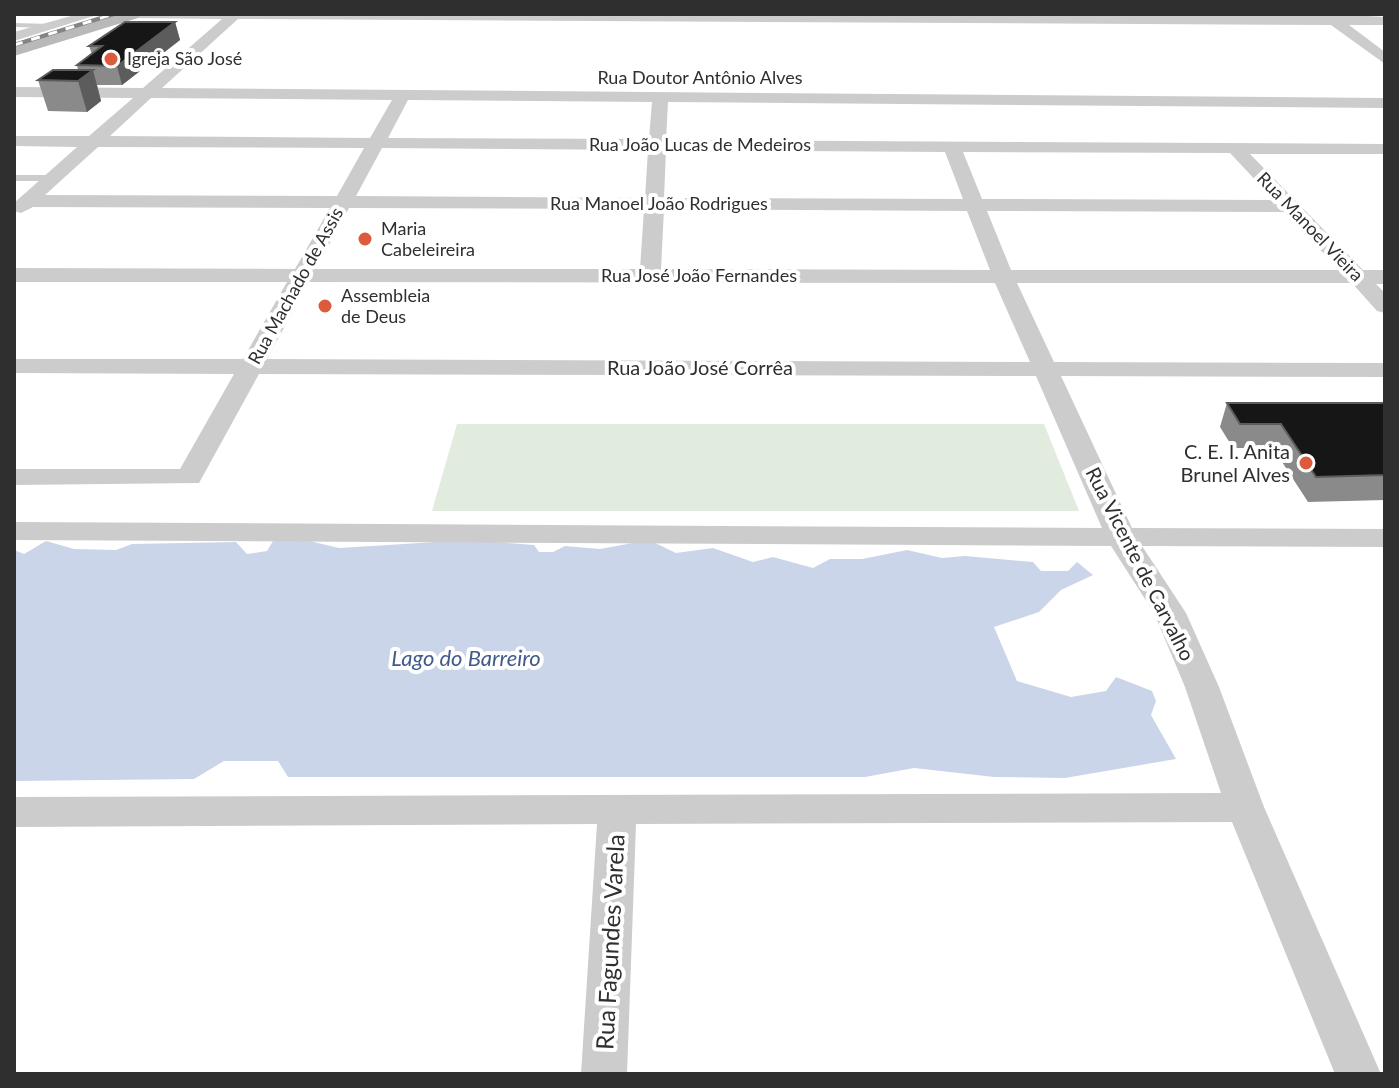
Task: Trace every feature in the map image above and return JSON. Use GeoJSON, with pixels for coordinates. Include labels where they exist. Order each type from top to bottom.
{"type":"FeatureCollection","features":[{"type":"Feature","properties":{"kind":"main road"},"geometry":{"type":"LineString","coordinates":[[14,50],[130,14]]}},
{"type":"Feature","properties":{"kind":"street"},"geometry":{"type":"LineString","coordinates":[[14,37],[93,14]]}},
{"type":"Feature","properties":{"kind":"street"},"geometry":{"type":"LineString","coordinates":[[130,14],[1329,17],[1385,21]]}},
{"type":"Feature","properties":{"kind":"street"},"geometry":{"type":"LineString","coordinates":[[21,208],[234,15]]}},
{"type":"Feature","properties":{"kind":"street"},"geometry":{"type":"LineString","coordinates":[[1329,17],[1385,59]]}},
{"type":"Feature","properties":{"kind":"street","name":"Rua Doutor Antônio Alves"},"geometry":{"type":"LineString","coordinates":[[14,92],[1385,103]]}},
{"type":"Feature","properties":{"kind":"street","name":"Rua Machado de Assis"},"geometry":{"type":"LineString","coordinates":[[14,477],[189,477],[403,95]]}},
{"type":"Feature","properties":{"kind":"street"},"geometry":{"type":"LineString","coordinates":[[650,276],[660,97]]}},
{"type":"Feature","properties":{"kind":"street"},"geometry":{"type":"LineString","coordinates":[[979,100],[1025,147]]}},
{"type":"Feature","properties":{"kind":"street","name":"Rua João Lucas de Medeiros"},"geometry":{"type":"LineString","coordinates":[[14,141],[1385,149]]}},
{"type":"Feature","properties":{"kind":"street","name":"Rua Vicente de Carvalho"},"geometry":{"type":"LineString","coordinates":[[952,146],[1003,276],[1121,537],[1170,613],[1202,687],[1245,807],[1358,1074]]}},
{"type":"Feature","properties":{"kind":"street","name":"Rua Manoel Vieira"},"geometry":{"type":"LineString","coordinates":[[1235,148],[1385,306]]}},
{"type":"Feature","properties":{"kind":"street","name":"Rua Manoel João Rodrigues"},"geometry":{"type":"LineString","coordinates":[[21,208],[343,202],[1290,206]]}},
{"type":"Feature","properties":{"kind":"street","name":"Rua José João Fernandes"},"geometry":{"type":"LineString","coordinates":[[14,275],[1385,277]]}},
{"type":"Feature","properties":{"kind":"street","name":"Rua João José Corrêa"},"geometry":{"type":"LineString","coordinates":[[14,366],[1385,370]]}},
{"type":"Feature","properties":{"kind":"street"},"geometry":{"type":"LineString","coordinates":[[14,531],[1385,538]]}},
{"type":"Feature","properties":{"kind":"street"},"geometry":{"type":"LineString","coordinates":[[14,812],[1245,807]]}},
{"type":"Feature","properties":{"kind":"street","name":"Rua Fagundes Varela"},"geometry":{"type":"LineString","coordinates":[[604,1074],[617,810]]}},
{"type":"Feature","properties":{"kind":"lane"},"geometry":{"type":"LineString","coordinates":[[14,25],[51,26]]}},
{"type":"Feature","properties":{"kind":"lane"},"geometry":{"type":"LineString","coordinates":[[14,178],[53,178]]}},
{"type":"Feature","properties":{"kind":"shaded area"},"geometry":{"type":"Polygon","coordinates":[[[457,424],[1044,424],[1079,511],[432,511],[457,424]]]}},
{"type":"Feature","properties":{"kind":"water","name":"Lago do Barreiro"},"geometry":{"type":"Polygon","coordinates":[[[305,540],[339,548],[469,540],[534,545],[539,552],[553,552],[565,546],[600,549],[649,540],[676,553],[713,548],[753,562],[773,557],[813,568],[830,559],[862,559],[907,550],[942,558],[965,556],[1033,562],[1041,571],[1068,571],[1077,562],[1093,575],[1061,590],[1039,612],[994,627],[1017,681],[1071,697],[1106,691],[1116,677],[1152,691],[1156,701],[1151,715],[1176,759],[1065,778],[994,777],[914,768],[865,777],[288,777],[278,761],[224,761],[194,779],[14,781],[14,550],[24,554],[46,541],[74,549],[116,550],[132,544],[236,542],[247,554],[267,551],[273,541],[305,540]]]}},
{"type":"Feature","properties":{"kind":"building"},"geometry":{"type":"Polygon","coordinates":[[[125,22],[175,22],[117,66],[77,65],[102,46],[89,46],[125,22]]]}},
{"type":"Feature","properties":{"kind":"building"},"geometry":{"type":"Polygon","coordinates":[[[53,70],[93,70],[78,81],[38,80],[53,70]]]}},
{"type":"Feature","properties":{"kind":"building"},"geometry":{"type":"Polygon","coordinates":[[[1227,403],[1385,403],[1385,475],[1316,477],[1281,424],[1240,424],[1227,403]]]}},
{"type":"Feature","properties":{"kind":"railway"},"geometry":{"type":"LineString","coordinates":[[14,45],[114,14]]}},
{"type":"Feature","properties":{"kind":"place","name":"Igreja São José"},"geometry":{"type":"Point","coordinates":[111,59]}},
{"type":"Feature","properties":{"kind":"place","name":"Maria Cabeleireira"},"geometry":{"type":"Point","coordinates":[365,239]}},
{"type":"Feature","properties":{"kind":"place","name":"Assembleia de Deus"},"geometry":{"type":"Point","coordinates":[325,306]}},
{"type":"Feature","properties":{"kind":"place","name":"C. E. I. Anita Brunel Alves"},"geometry":{"type":"Point","coordinates":[1306,463]}}]}
